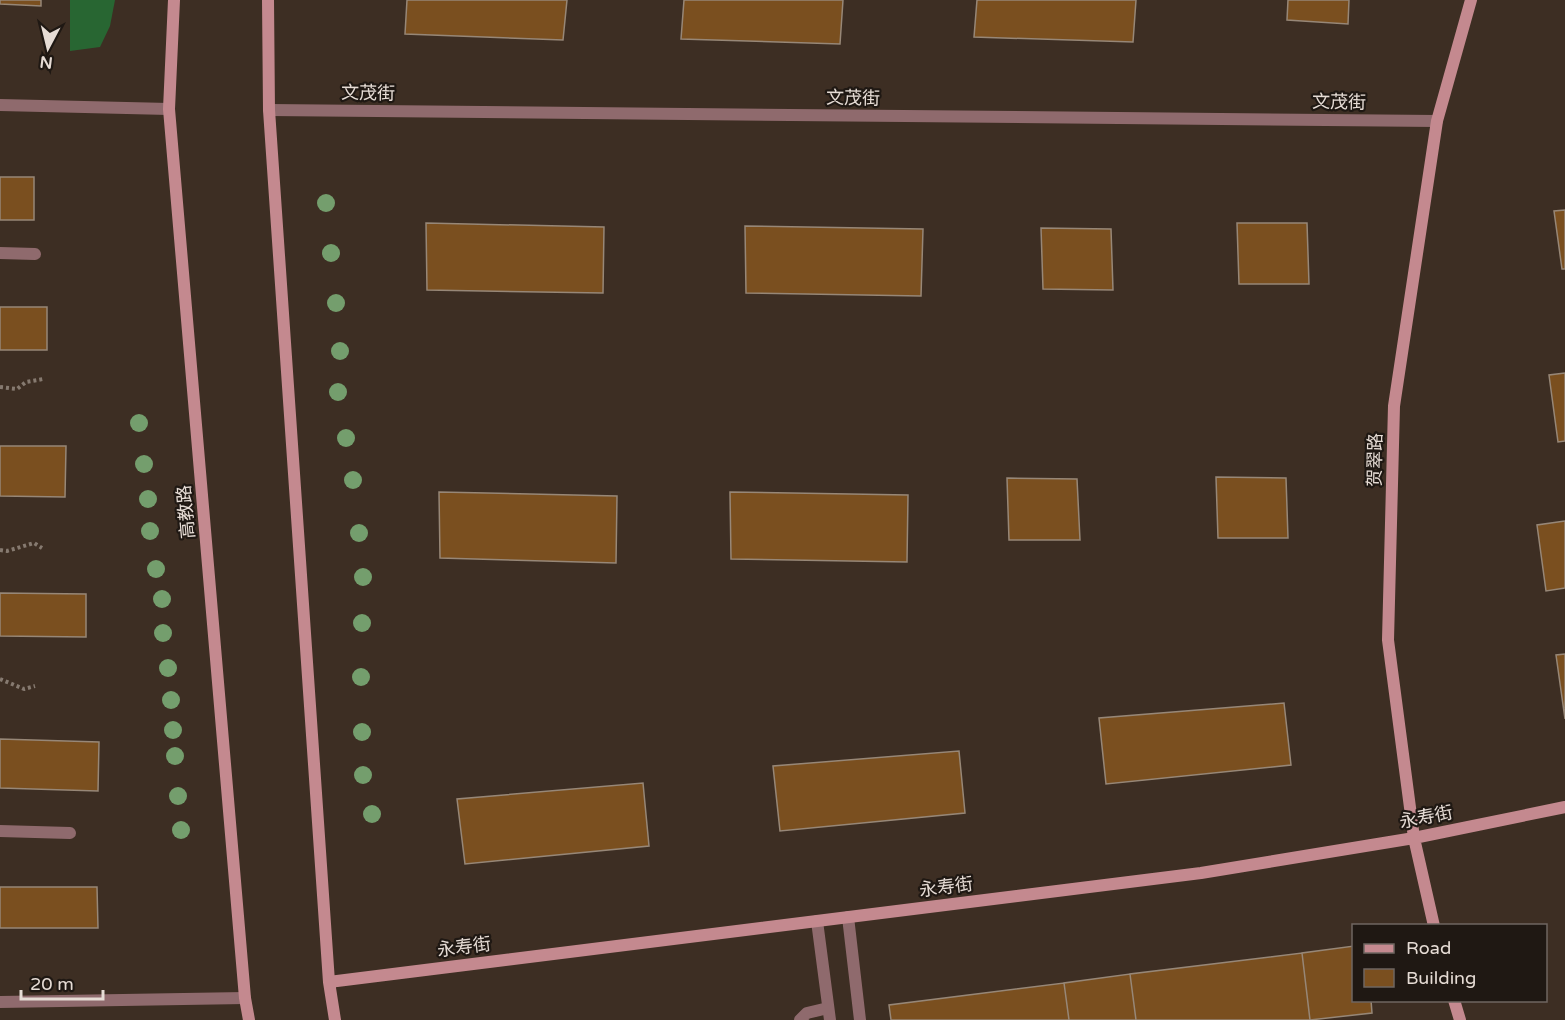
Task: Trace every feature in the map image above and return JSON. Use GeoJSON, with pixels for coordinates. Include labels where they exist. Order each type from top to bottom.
{"type":"FeatureCollection","features":[{"type":"Feature","properties":{"kind":"street","name":"高教路"},"geometry":{"type":"LineString","coordinates":[[174,0],[169,110],[245,998],[249,1020]]}},
{"type":"Feature","properties":{"kind":"street"},"geometry":{"type":"LineString","coordinates":[[268,0],[269,110],[329,981],[334,1020]]}},
{"type":"Feature","properties":{"kind":"street","name":"贺翠路"},"geometry":{"type":"LineString","coordinates":[[1434,924],[1414,838],[1388,640],[1394,406],[1437,122],[1471,0]]}},
{"type":"Feature","properties":{"kind":"street"},"geometry":{"type":"LineString","coordinates":[[0,105],[169,110]]}},
{"type":"Feature","properties":{"kind":"street","name":"文茂街"},"geometry":{"type":"LineString","coordinates":[[269,110],[1437,122]]}},
{"type":"Feature","properties":{"kind":"street"},"geometry":{"type":"LineString","coordinates":[[0,253],[35,254]]}},
{"type":"Feature","properties":{"kind":"street","name":"永寿街"},"geometry":{"type":"LineString","coordinates":[[329,981],[1201,873],[1414,838],[1565,807]]}},
{"type":"Feature","properties":{"kind":"street"},"geometry":{"type":"LineString","coordinates":[[0,831],[70,833]]}},
{"type":"Feature","properties":{"kind":"street"},"geometry":{"type":"LineString","coordinates":[[848,917],[860,1020]]}},
{"type":"Feature","properties":{"kind":"street"},"geometry":{"type":"LineString","coordinates":[[800,1020],[807,1013],[829,1014],[817,921]]}},
{"type":"Feature","properties":{"kind":"street"},"geometry":{"type":"LineString","coordinates":[[0,1002],[245,998]]}},
{"type":"Feature","properties":{"kind":"street"},"geometry":{"type":"LineString","coordinates":[[1455,1002],[1460,1020]]}},
{"type":"Feature","properties":{"kind":"path"},"geometry":{"type":"LineString","coordinates":[[0,387],[16,389],[26,382],[43,379]]}},
{"type":"Feature","properties":{"kind":"path"},"geometry":{"type":"LineString","coordinates":[[0,549],[7,551],[34,543],[42,548]]}},
{"type":"Feature","properties":{"kind":"path"},"geometry":{"type":"LineString","coordinates":[[0,679],[24,688],[35,686]]}},
{"type":"Feature","properties":{"kind":"green space"},"geometry":{"type":"Polygon","coordinates":[[[70,0],[115,0],[110,26],[100,47],[70,51],[70,0]]]}},
{"type":"Feature","properties":{"kind":"building"},"geometry":{"type":"Polygon","coordinates":[[[0,0],[41,0],[41,6],[0,4],[0,0]]]}},
{"type":"Feature","properties":{"kind":"building"},"geometry":{"type":"Polygon","coordinates":[[[407,0],[567,0],[563,40],[405,34],[407,0]]]}},
{"type":"Feature","properties":{"kind":"building"},"geometry":{"type":"Polygon","coordinates":[[[684,0],[843,0],[840,44],[681,39],[684,0]]]}},
{"type":"Feature","properties":{"kind":"building"},"geometry":{"type":"Polygon","coordinates":[[[977,0],[1136,0],[1133,42],[974,37],[977,0]]]}},
{"type":"Feature","properties":{"kind":"building"},"geometry":{"type":"Polygon","coordinates":[[[1288,0],[1349,0],[1348,24],[1287,20],[1288,0]]]}},
{"type":"Feature","properties":{"kind":"building"},"geometry":{"type":"Polygon","coordinates":[[[0,177],[34,177],[34,220],[0,220],[0,177]]]}},
{"type":"Feature","properties":{"kind":"building"},"geometry":{"type":"Polygon","coordinates":[[[1565,210],[1565,269],[1562,269],[1554,211],[1565,210]]]}},
{"type":"Feature","properties":{"kind":"building"},"geometry":{"type":"Polygon","coordinates":[[[426,223],[604,227],[603,293],[427,290],[426,223]]]}},
{"type":"Feature","properties":{"kind":"building"},"geometry":{"type":"Polygon","coordinates":[[[1237,223],[1307,223],[1309,284],[1239,284],[1237,223]]]}},
{"type":"Feature","properties":{"kind":"building"},"geometry":{"type":"Polygon","coordinates":[[[745,226],[923,229],[921,296],[746,293],[745,226]]]}},
{"type":"Feature","properties":{"kind":"building"},"geometry":{"type":"Polygon","coordinates":[[[1041,228],[1111,229],[1113,290],[1043,289],[1041,228]]]}},
{"type":"Feature","properties":{"kind":"building"},"geometry":{"type":"Polygon","coordinates":[[[0,307],[47,307],[47,350],[0,350],[0,307]]]}},
{"type":"Feature","properties":{"kind":"building"},"geometry":{"type":"Polygon","coordinates":[[[1565,373],[1565,441],[1558,442],[1549,375],[1565,373]]]}},
{"type":"Feature","properties":{"kind":"building"},"geometry":{"type":"Polygon","coordinates":[[[0,446],[66,446],[65,497],[0,496],[0,446]]]}},
{"type":"Feature","properties":{"kind":"building"},"geometry":{"type":"Polygon","coordinates":[[[1216,477],[1286,478],[1288,538],[1218,538],[1216,477]]]}},
{"type":"Feature","properties":{"kind":"building"},"geometry":{"type":"Polygon","coordinates":[[[1007,478],[1077,479],[1080,540],[1009,540],[1007,478]]]}},
{"type":"Feature","properties":{"kind":"building"},"geometry":{"type":"Polygon","coordinates":[[[439,492],[617,496],[616,563],[440,558],[439,492]]]}},
{"type":"Feature","properties":{"kind":"building"},"geometry":{"type":"Polygon","coordinates":[[[730,492],[908,495],[907,562],[731,559],[730,492]]]}},
{"type":"Feature","properties":{"kind":"building"},"geometry":{"type":"Polygon","coordinates":[[[1565,521],[1565,588],[1546,591],[1537,525],[1565,521]]]}},
{"type":"Feature","properties":{"kind":"building"},"geometry":{"type":"Polygon","coordinates":[[[0,593],[86,594],[86,637],[0,636],[0,593]]]}},
{"type":"Feature","properties":{"kind":"building"},"geometry":{"type":"Polygon","coordinates":[[[1565,654],[1565,719],[1556,655],[1565,654]]]}},
{"type":"Feature","properties":{"kind":"building"},"geometry":{"type":"Polygon","coordinates":[[[1284,703],[1291,765],[1106,784],[1099,718],[1284,703]]]}},
{"type":"Feature","properties":{"kind":"building"},"geometry":{"type":"Polygon","coordinates":[[[0,739],[99,742],[98,791],[0,788],[0,739]]]}},
{"type":"Feature","properties":{"kind":"building"},"geometry":{"type":"Polygon","coordinates":[[[959,751],[965,813],[780,831],[773,766],[959,751]]]}},
{"type":"Feature","properties":{"kind":"building"},"geometry":{"type":"Polygon","coordinates":[[[643,783],[649,846],[465,864],[457,799],[643,783]]]}},
{"type":"Feature","properties":{"kind":"building"},"geometry":{"type":"Polygon","coordinates":[[[0,887],[97,887],[98,928],[0,928],[0,887]]]}},
{"type":"Feature","properties":{"kind":"building"},"geometry":{"type":"Polygon","coordinates":[[[1352,946],[1352,1002],[1371,1002],[1372,1013],[1310,1020],[1302,953],[1352,946]]]}},
{"type":"Feature","properties":{"kind":"building"},"geometry":{"type":"Polygon","coordinates":[[[1302,953],[1310,1020],[1136,1020],[1130,974],[1302,953]]]}},
{"type":"Feature","properties":{"kind":"building"},"geometry":{"type":"Polygon","coordinates":[[[1130,974],[1136,1020],[1069,1020],[1064,983],[1130,974]]]}},
{"type":"Feature","properties":{"kind":"building"},"geometry":{"type":"Polygon","coordinates":[[[1064,983],[1069,1020],[891,1020],[889,1005],[1064,983]]]}}]}
